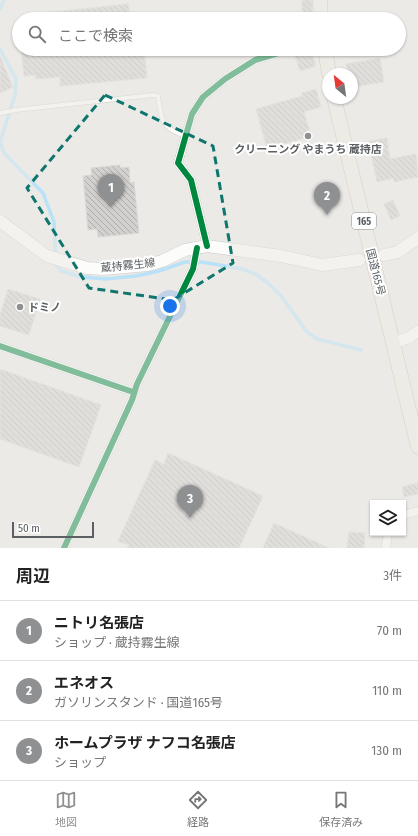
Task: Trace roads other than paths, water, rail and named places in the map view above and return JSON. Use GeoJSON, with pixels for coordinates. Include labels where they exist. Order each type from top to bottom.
{"type":"FeatureCollection","features":[{"type":"Feature","properties":{"kind":"highway"},"geometry":{"type":"LineString","coordinates":[[320,0],[321,12]]}},
{"type":"Feature","properties":{"kind":"highway"},"geometry":{"type":"LineString","coordinates":[[326,56],[328,68]]}},
{"type":"Feature","properties":{"kind":"highway","name":"国道165号"},"geometry":{"type":"LineString","coordinates":[[335,104],[418,447]]}},
{"type":"Feature","properties":{"kind":"main road","name":"蔵持霧生線"},"geometry":{"type":"LineString","coordinates":[[0,221],[48,256],[87,268],[104,269],[148,265],[162,261],[185,250],[202,247],[281,256],[322,265],[359,260]]}},
{"type":"Feature","properties":{"kind":"main road"},"geometry":{"type":"LineString","coordinates":[[384,255],[398,252],[418,240]]}},
{"type":"Feature","properties":{"kind":"street"},"geometry":{"type":"LineString","coordinates":[[64,548],[132,400],[133,392],[193,269],[202,247],[191,180],[178,163],[192,114],[197,105],[214,87],[255,60],[268,56]]}},
{"type":"Feature","properties":{"kind":"street"},"geometry":{"type":"LineString","coordinates":[[394,343],[410,337],[418,332]]}},
{"type":"Feature","properties":{"kind":"street"},"geometry":{"type":"LineString","coordinates":[[0,346],[133,392]]}},
{"type":"Feature","properties":{"kind":"street"},"geometry":{"type":"LineString","coordinates":[[406,514],[418,512]]}},
{"type":"Feature","properties":{"kind":"street"},"geometry":{"type":"LineString","coordinates":[[386,548],[388,536]]}},
{"type":"Feature","properties":{"kind":"lane"},"geometry":{"type":"LineString","coordinates":[[0,113],[153,95],[158,96],[162,120],[166,126],[172,132],[185,136]]}},
{"type":"Feature","properties":{"kind":"waterway"},"geometry":{"type":"LineString","coordinates":[[0,9],[4,0]]}},
{"type":"Feature","properties":{"kind":"waterway"},"geometry":{"type":"LineString","coordinates":[[0,49],[16,79],[15,95],[0,142],[4,153],[43,193],[54,222],[56,265],[61,271],[82,277],[105,279],[136,276],[159,271],[185,262],[202,262],[242,269],[256,274],[269,284],[282,297],[306,331],[317,339],[361,350]]}},
{"type":"Feature","properties":{"kind":"place","name":"クリーニング やまうち 蔵持店"},"geometry":{"type":"Point","coordinates":[308,136]}},
{"type":"Feature","properties":{"kind":"place","name":"ニトリ名張店"},"geometry":{"type":"Point","coordinates":[111,207]}},
{"type":"Feature","properties":{"kind":"place","name":"エネオス"},"geometry":{"type":"Point","coordinates":[327,215]}},
{"type":"Feature","properties":{"kind":"place","name":"ドミノ"},"geometry":{"type":"Point","coordinates":[20,307]}},
{"type":"Feature","properties":{"kind":"place","name":"ホームプラザ ナフコ名張店"},"geometry":{"type":"Point","coordinates":[190,518]}}]}
